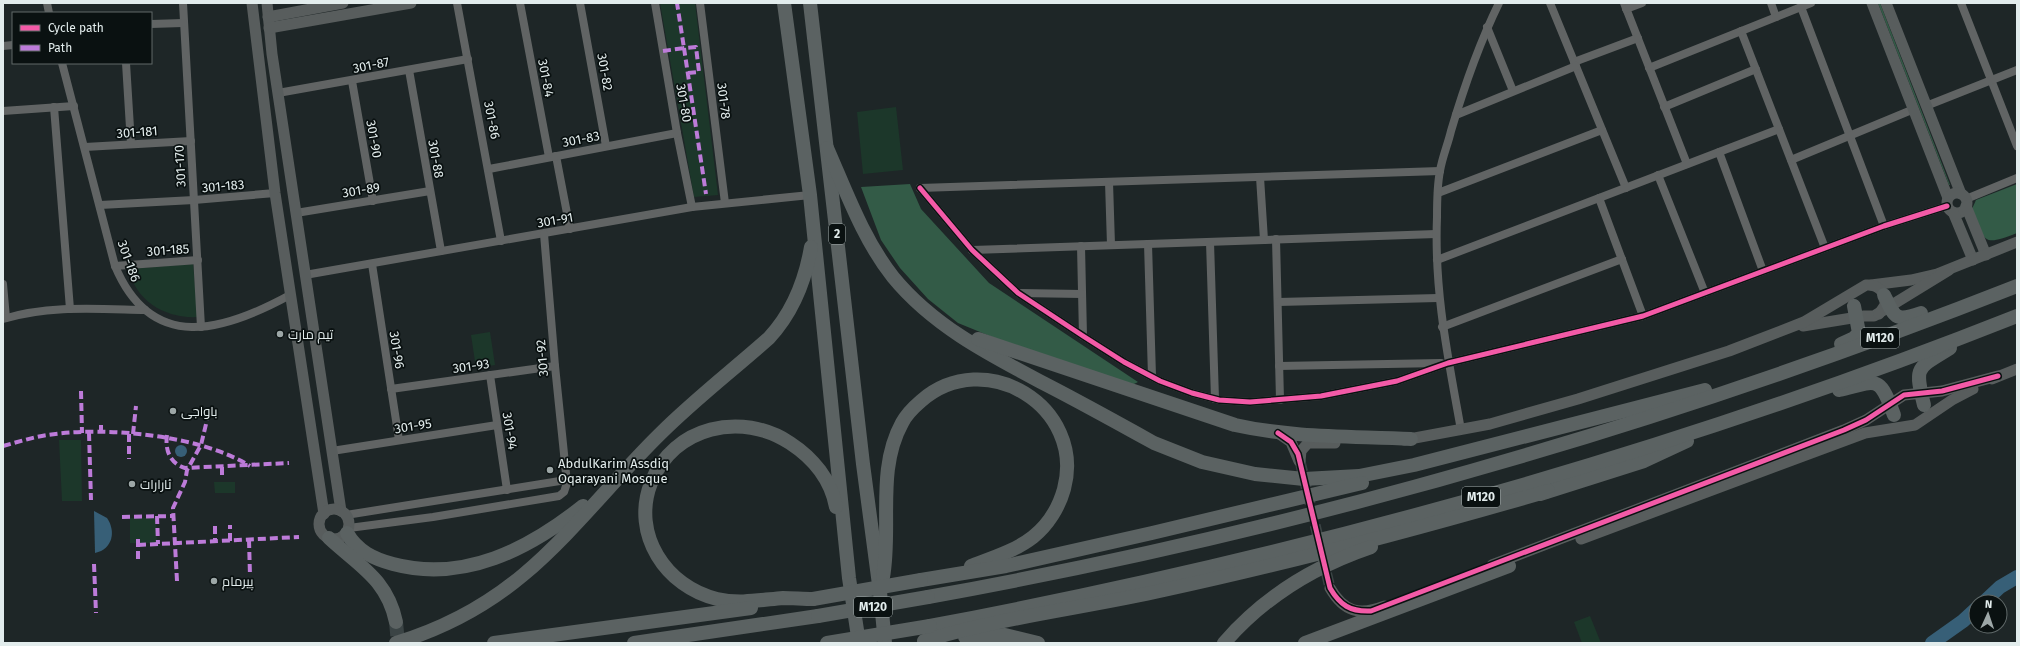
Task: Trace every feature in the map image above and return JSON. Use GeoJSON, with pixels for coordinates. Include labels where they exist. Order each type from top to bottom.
{"type":"FeatureCollection","features":[{"type":"Feature","properties":{"kind":"highway","name":"2"},"geometry":{"type":"LineString","coordinates":[[784,3],[810,194],[849,578],[859,642]]}},
{"type":"Feature","properties":{"kind":"highway","name":"2"},"geometry":{"type":"LineString","coordinates":[[810,3],[885,641]]}},
{"type":"Feature","properties":{"kind":"highway"},"geometry":{"type":"LineString","coordinates":[[827,148],[859,220],[881,259],[893,277],[908,293],[938,320],[964,339],[1007,364],[1154,443],[1202,462],[1255,474],[1304,479],[1359,476],[1414,465],[1701,390],[1742,386]]}},
{"type":"Feature","properties":{"kind":"highway"},"geometry":{"type":"LineString","coordinates":[[348,531],[356,546],[365,554],[400,566],[434,570],[459,568],[478,564],[521,548],[564,521],[591,500],[661,433],[757,349],[780,326],[799,295],[809,260],[814,233]]}},
{"type":"Feature","properties":{"kind":"highway","name":"M120"},"geometry":{"type":"LineString","coordinates":[[634,643],[818,616],[1004,584],[1105,562],[1331,508],[1500,462],[1742,386],[2017,286]]}},
{"type":"Feature","properties":{"kind":"highway"},"geometry":{"type":"LineString","coordinates":[[1888,306],[1898,318],[1904,319],[1939,308],[1985,298]]}},
{"type":"Feature","properties":{"kind":"highway","name":"M120"},"geometry":{"type":"LineString","coordinates":[[827,643],[930,626],[1102,592],[1321,540],[1494,493],[1799,397],[2017,316]]}},
{"type":"Feature","properties":{"kind":"highway"},"geometry":{"type":"LineString","coordinates":[[1795,368],[1854,338],[1859,333],[1856,317]]}},
{"type":"Feature","properties":{"kind":"highway"},"geometry":{"type":"LineString","coordinates":[[938,320],[992,345],[1235,425],[1278,433],[1312,436],[1411,438]]}},
{"type":"Feature","properties":{"kind":"highway"},"geometry":{"type":"LineString","coordinates":[[1923,394],[1918,375],[1924,364],[1976,332]]}},
{"type":"Feature","properties":{"kind":"highway"},"geometry":{"type":"LineString","coordinates":[[880,592],[887,540],[889,462],[892,444],[902,422],[915,406],[926,396],[950,383],[977,379],[1011,385],[1028,394],[1042,406],[1051,416],[1060,432],[1067,467],[1062,495],[1051,518],[1034,536],[1016,548],[952,574]]}},
{"type":"Feature","properties":{"kind":"highway"},"geometry":{"type":"LineString","coordinates":[[1799,397],[1874,383],[1880,385],[1893,403]]}},
{"type":"Feature","properties":{"kind":"highway"},"geometry":{"type":"LineString","coordinates":[[920,642],[959,630],[1106,602],[1230,575],[1442,522],[1644,461],[1742,416]]}},
{"type":"Feature","properties":{"kind":"highway"},"geometry":{"type":"LineString","coordinates":[[813,599],[783,598],[749,602],[717,599],[689,588],[668,572],[661,564],[651,542],[646,518],[651,483],[663,460],[682,442],[704,431],[731,426],[744,426],[770,431],[795,446],[826,478],[832,491],[836,505],[841,546],[849,578]]}},
{"type":"Feature","properties":{"kind":"highway"},"geometry":{"type":"LineString","coordinates":[[494,643],[813,599],[1000,567],[1251,510],[1472,455],[1553,429]]}},
{"type":"Feature","properties":{"kind":"highway"},"geometry":{"type":"LineString","coordinates":[[396,643],[419,636],[453,620],[498,594],[522,576],[569,532],[640,454]]}},
{"type":"Feature","properties":{"kind":"highway"},"geometry":{"type":"LineString","coordinates":[[1224,643],[1265,603],[1303,578],[1330,564],[1394,540],[1485,514],[1548,491]]}},
{"type":"Feature","properties":{"kind":"highway"},"geometry":{"type":"LineString","coordinates":[[329,538],[372,576],[382,587],[390,601],[396,622]]}},
{"type":"Feature","properties":{"kind":"highway"},"geometry":{"type":"LineString","coordinates":[[1305,643],[1509,566]]}},
{"type":"Feature","properties":{"kind":"highway"},"geometry":{"type":"LineString","coordinates":[[920,642],[1005,635],[1038,643]]}},
{"type":"Feature","properties":{"kind":"street","name":"301-170"},"geometry":{"type":"LineString","coordinates":[[182,3],[201,327]]}},
{"type":"Feature","properties":{"kind":"street"},"geometry":{"type":"LineString","coordinates":[[252,3],[275,193],[324,514],[319,526],[322,534],[329,538],[337,539],[348,531],[559,496],[566,489],[566,480],[507,490],[344,513],[332,510],[324,514]]}},
{"type":"Feature","properties":{"kind":"street"},"geometry":{"type":"LineString","coordinates":[[267,3],[268,22],[305,275],[332,451],[344,513],[349,521],[348,531]]}},
{"type":"Feature","properties":{"kind":"street"},"geometry":{"type":"LineString","coordinates":[[286,20],[343,3]]}},
{"type":"Feature","properties":{"kind":"street"},"geometry":{"type":"LineString","coordinates":[[268,22],[411,3]]}},
{"type":"Feature","properties":{"kind":"street","name":"301-86"},"geometry":{"type":"LineString","coordinates":[[457,3],[489,169],[501,241]]}},
{"type":"Feature","properties":{"kind":"street","name":"301-84"},"geometry":{"type":"LineString","coordinates":[[520,3],[552,156],[570,229]]}},
{"type":"Feature","properties":{"kind":"street","name":"301-82"},"geometry":{"type":"LineString","coordinates":[[580,3],[606,146]]}},
{"type":"Feature","properties":{"kind":"street","name":"301-80"},"geometry":{"type":"LineString","coordinates":[[655,3],[677,133],[692,207]]}},
{"type":"Feature","properties":{"kind":"street","name":"301-78"},"geometry":{"type":"LineString","coordinates":[[700,3],[725,203]]}},
{"type":"Feature","properties":{"kind":"street"},"geometry":{"type":"LineString","coordinates":[[1461,430],[1448,363],[1438,298],[1436,234],[1438,192],[1440,171],[1456,115],[1487,27],[1499,3]]}},
{"type":"Feature","properties":{"kind":"street"},"geometry":{"type":"LineString","coordinates":[[1550,3],[1626,188]]}},
{"type":"Feature","properties":{"kind":"street"},"geometry":{"type":"LineString","coordinates":[[1642,3],[1625,6],[1687,164]]}},
{"type":"Feature","properties":{"kind":"street"},"geometry":{"type":"LineString","coordinates":[[1771,3],[1776,17]]}},
{"type":"Feature","properties":{"kind":"street"},"geometry":{"type":"LineString","coordinates":[[1649,68],[1811,3]]}},
{"type":"Feature","properties":{"kind":"street"},"geometry":{"type":"LineString","coordinates":[[1872,3],[1950,205],[1973,260]]}},
{"type":"Feature","properties":{"kind":"street"},"geometry":{"type":"LineString","coordinates":[[1886,3],[1986,255]]}},
{"type":"Feature","properties":{"kind":"street"},"geometry":{"type":"LineString","coordinates":[[1961,3],[2017,146]]}},
{"type":"Feature","properties":{"kind":"street"},"geometry":{"type":"LineString","coordinates":[[1802,7],[1849,136],[1884,226]]}},
{"type":"Feature","properties":{"kind":"street"},"geometry":{"type":"LineString","coordinates":[[152,24],[184,23]]}},
{"type":"Feature","properties":{"kind":"street"},"geometry":{"type":"LineString","coordinates":[[1487,27],[1513,92]]}},
{"type":"Feature","properties":{"kind":"street"},"geometry":{"type":"LineString","coordinates":[[1741,31],[1825,248]]}},
{"type":"Feature","properties":{"kind":"street"},"geometry":{"type":"LineString","coordinates":[[1456,115],[1638,38]]}},
{"type":"Feature","properties":{"kind":"street","name":"301-87"},"geometry":{"type":"LineString","coordinates":[[278,93],[468,60]]}},
{"type":"Feature","properties":{"kind":"street","name":"301-186"},"geometry":{"type":"LineString","coordinates":[[62,64],[115,266],[128,292],[145,310],[168,322],[184,326],[201,327],[241,318],[290,295]]}},
{"type":"Feature","properties":{"kind":"street"},"geometry":{"type":"LineString","coordinates":[[126,64],[131,144]]}},
{"type":"Feature","properties":{"kind":"street"},"geometry":{"type":"LineString","coordinates":[[1664,107],[1756,69]]}},
{"type":"Feature","properties":{"kind":"street","name":"301-88"},"geometry":{"type":"LineString","coordinates":[[409,70],[441,251]]}},
{"type":"Feature","properties":{"kind":"street"},"geometry":{"type":"LineString","coordinates":[[1926,106],[2017,70]]}},
{"type":"Feature","properties":{"kind":"street","name":"301-90"},"geometry":{"type":"LineString","coordinates":[[352,81],[373,200]]}},
{"type":"Feature","properties":{"kind":"street"},"geometry":{"type":"LineString","coordinates":[[3,111],[74,106]]}},
{"type":"Feature","properties":{"kind":"street"},"geometry":{"type":"LineString","coordinates":[[54,107],[70,309]]}},
{"type":"Feature","properties":{"kind":"street"},"geometry":{"type":"LineString","coordinates":[[1791,160],[1914,109]]}},
{"type":"Feature","properties":{"kind":"street"},"geometry":{"type":"LineString","coordinates":[[1436,260],[1779,129]]}},
{"type":"Feature","properties":{"kind":"street"},"geometry":{"type":"LineString","coordinates":[[1438,192],[1602,130]]}},
{"type":"Feature","properties":{"kind":"street","name":"301-83"},"geometry":{"type":"LineString","coordinates":[[489,169],[677,133]]}},
{"type":"Feature","properties":{"kind":"street","name":"301-181"},"geometry":{"type":"LineString","coordinates":[[85,147],[191,140]]}},
{"type":"Feature","properties":{"kind":"street"},"geometry":{"type":"LineString","coordinates":[[1719,152],[1763,271]]}},
{"type":"Feature","properties":{"kind":"street"},"geometry":{"type":"LineString","coordinates":[[1440,171],[920,188],[972,250],[1018,293],[1083,336],[1152,376],[1192,393],[1215,399],[1250,402],[1320,396],[1397,382],[1448,363],[1643,316],[1884,226],[1950,205],[1962,211],[1964,200]]}},
{"type":"Feature","properties":{"kind":"street"},"geometry":{"type":"LineString","coordinates":[[1658,175],[1705,293]]}},
{"type":"Feature","properties":{"kind":"street"},"geometry":{"type":"LineString","coordinates":[[1260,177],[1264,240]]}},
{"type":"Feature","properties":{"kind":"street"},"geometry":{"type":"LineString","coordinates":[[1964,200],[2017,178]]}},
{"type":"Feature","properties":{"kind":"street"},"geometry":{"type":"LineString","coordinates":[[1109,182],[1111,245]]}},
{"type":"Feature","properties":{"kind":"street","name":"301-89"},"geometry":{"type":"LineString","coordinates":[[296,213],[430,191]]}},
{"type":"Feature","properties":{"kind":"street","name":"301-183"},"geometry":{"type":"LineString","coordinates":[[100,205],[194,200],[275,193]]}},
{"type":"Feature","properties":{"kind":"street","name":"301-91"},"geometry":{"type":"LineString","coordinates":[[305,275],[692,207],[810,194]]}},
{"type":"Feature","properties":{"kind":"street"},"geometry":{"type":"LineString","coordinates":[[1950,205],[1954,194],[1964,200]]}},
{"type":"Feature","properties":{"kind":"street"},"geometry":{"type":"LineString","coordinates":[[1598,198],[1643,316]]}},
{"type":"Feature","properties":{"kind":"street","name":"301-92"},"geometry":{"type":"LineString","coordinates":[[544,234],[566,480]]}},
{"type":"Feature","properties":{"kind":"street"},"geometry":{"type":"LineString","coordinates":[[972,250],[1436,234]]}},
{"type":"Feature","properties":{"kind":"street"},"geometry":{"type":"LineString","coordinates":[[1276,239],[1280,400]]}},
{"type":"Feature","properties":{"kind":"street"},"geometry":{"type":"LineString","coordinates":[[1210,242],[1215,399]]}},
{"type":"Feature","properties":{"kind":"street"},"geometry":{"type":"LineString","coordinates":[[1278,433],[1291,442],[1300,461],[1303,448],[1312,442],[1382,443],[1490,424],[1578,399],[1729,351],[1789,329],[1819,314],[1866,285],[1924,277],[1949,270],[2017,242]]}},
{"type":"Feature","properties":{"kind":"street"},"geometry":{"type":"LineString","coordinates":[[1148,244],[1152,376]]}},
{"type":"Feature","properties":{"kind":"street"},"geometry":{"type":"LineString","coordinates":[[1081,246],[1083,336]]}},
{"type":"Feature","properties":{"kind":"street"},"geometry":{"type":"LineString","coordinates":[[1442,327],[1622,259]]}},
{"type":"Feature","properties":{"kind":"street","name":"301-185"},"geometry":{"type":"LineString","coordinates":[[115,266],[198,260]]}},
{"type":"Feature","properties":{"kind":"street","name":"301-96"},"geometry":{"type":"LineString","coordinates":[[372,264],[399,440]]}},
{"type":"Feature","properties":{"kind":"street"},"geometry":{"type":"LineString","coordinates":[[1789,329],[1856,317],[1873,317],[1888,306],[1949,270]]}},
{"type":"Feature","properties":{"kind":"street"},"geometry":{"type":"LineString","coordinates":[[3,284],[4,318],[20,314],[70,309],[145,310]]}},
{"type":"Feature","properties":{"kind":"street"},"geometry":{"type":"LineString","coordinates":[[1871,285],[1879,288],[1888,306]]}},
{"type":"Feature","properties":{"kind":"street"},"geometry":{"type":"LineString","coordinates":[[1856,317],[1854,297],[1858,289]]}},
{"type":"Feature","properties":{"kind":"street"},"geometry":{"type":"LineString","coordinates":[[1018,293],[1082,294]]}},
{"type":"Feature","properties":{"kind":"street"},"geometry":{"type":"LineString","coordinates":[[1278,302],[1438,298]]}},
{"type":"Feature","properties":{"kind":"street"},"geometry":{"type":"LineString","coordinates":[[1279,366],[1448,363]]}},
{"type":"Feature","properties":{"kind":"street","name":"301-93"},"geometry":{"type":"LineString","coordinates":[[391,390],[555,366]]}},
{"type":"Feature","properties":{"kind":"street"},"geometry":{"type":"LineString","coordinates":[[1330,588],[1338,600],[1348,608],[1362,611],[1377,609],[1844,430],[1893,403],[1923,394],[1958,388],[2017,369]]}},
{"type":"Feature","properties":{"kind":"street","name":"301-94"},"geometry":{"type":"LineString","coordinates":[[490,375],[507,490]]}},
{"type":"Feature","properties":{"kind":"street"},"geometry":{"type":"LineString","coordinates":[[1509,566],[1865,433],[1915,424],[1963,394],[1998,376]]}},
{"type":"Feature","properties":{"kind":"street"},"geometry":{"type":"LineString","coordinates":[[1921,420],[1925,413],[1923,394]]}},
{"type":"Feature","properties":{"kind":"street"},"geometry":{"type":"LineString","coordinates":[[1893,403],[1898,421],[1907,426]]}},
{"type":"Feature","properties":{"kind":"street","name":"301-95"},"geometry":{"type":"LineString","coordinates":[[332,451],[497,425]]}},
{"type":"Feature","properties":{"kind":"green space"},"geometry":{"type":"Polygon","coordinates":[[[660,3],[695,3],[718,195],[694,197],[660,3]]]}},
{"type":"Feature","properties":{"kind":"green space"},"geometry":{"type":"Polygon","coordinates":[[[1878,3],[1880,3],[1950,185],[1949,185],[1878,3]]]}},
{"type":"Feature","properties":{"kind":"green space"},"geometry":{"type":"Polygon","coordinates":[[[896,107],[903,170],[863,174],[857,112],[896,107]]]}},
{"type":"Feature","properties":{"kind":"green space"},"geometry":{"type":"Polygon","coordinates":[[[910,184],[921,209],[989,283],[1138,382],[1132,385],[1007,343],[958,323],[928,299],[900,268],[881,240],[861,187],[910,184]]]}},
{"type":"Feature","properties":{"kind":"green space"},"geometry":{"type":"Polygon","coordinates":[[[2017,184],[2017,233],[1997,240],[1986,239],[1980,229],[1972,209],[1976,200],[2017,184]]]}},
{"type":"Feature","properties":{"kind":"green space"},"geometry":{"type":"Polygon","coordinates":[[[193,264],[198,317],[175,315],[154,306],[145,299],[138,290],[132,280],[129,269],[193,264]]]}},
{"type":"Feature","properties":{"kind":"green space"},"geometry":{"type":"Polygon","coordinates":[[[490,332],[495,365],[476,368],[471,335],[490,332]]]}},
{"type":"Feature","properties":{"kind":"green space"},"geometry":{"type":"Polygon","coordinates":[[[59,440],[81,440],[82,501],[62,501],[59,440]]]}},
{"type":"Feature","properties":{"kind":"green space"},"geometry":{"type":"Polygon","coordinates":[[[214,482],[235,482],[235,493],[215,493],[214,482]]]}},
{"type":"Feature","properties":{"kind":"green space"},"geometry":{"type":"Polygon","coordinates":[[[130,518],[156,518],[157,543],[130,543],[130,518]]]}},
{"type":"Feature","properties":{"kind":"green space"},"geometry":{"type":"Polygon","coordinates":[[[1590,616],[1601,643],[1582,643],[1574,622],[1590,616]]]}},
{"type":"Feature","properties":{"kind":"water"},"geometry":{"type":"Polygon","coordinates":[[[179,445],[183,445],[187,451],[183,457],[179,457],[175,453],[175,449],[179,445]]]}},
{"type":"Feature","properties":{"kind":"water"},"geometry":{"type":"Polygon","coordinates":[[[94,511],[107,518],[110,523],[112,534],[106,548],[95,553],[94,511]]]}},
{"type":"Feature","properties":{"kind":"waterway"},"geometry":{"type":"LineString","coordinates":[[1993,594],[2000,587],[2017,577]]}},
{"type":"Feature","properties":{"kind":"waterway"},"geometry":{"type":"LineString","coordinates":[[1932,643],[1968,616]]}},
{"type":"Feature","properties":{"kind":"tunnel"},"geometry":{"type":"LineString","coordinates":[[1300,461],[1330,588]]}},
{"type":"Feature","properties":{"kind":"tunnel"},"geometry":{"type":"LineString","coordinates":[[396,622],[398,643]]}},
{"type":"Feature","properties":{"kind":"marked path"},"geometry":{"type":"LineString","coordinates":[[663,51],[684,48],[677,3]]}},
{"type":"Feature","properties":{"kind":"marked path"},"geometry":{"type":"LineString","coordinates":[[688,73],[699,72],[696,47],[684,48],[706,194]]}},
{"type":"Feature","properties":{"kind":"marked path"},"geometry":{"type":"LineString","coordinates":[[81,391],[82,433]]}},
{"type":"Feature","properties":{"kind":"marked path"},"geometry":{"type":"LineString","coordinates":[[133,434],[136,406]]}},
{"type":"Feature","properties":{"kind":"marked path"},"geometry":{"type":"LineString","coordinates":[[177,581],[173,508],[185,482],[187,470],[201,445],[207,420]]}},
{"type":"Feature","properties":{"kind":"marked path"},"geometry":{"type":"LineString","coordinates":[[101,425],[101,433]]}},
{"type":"Feature","properties":{"kind":"marked path"},"geometry":{"type":"LineString","coordinates":[[3,446],[31,438],[71,432],[124,433],[179,440],[206,447],[229,455],[250,466]]}},
{"type":"Feature","properties":{"kind":"marked path"},"geometry":{"type":"LineString","coordinates":[[89,433],[91,500]]}},
{"type":"Feature","properties":{"kind":"marked path"},"geometry":{"type":"LineString","coordinates":[[129,434],[129,459]]}},
{"type":"Feature","properties":{"kind":"marked path"},"geometry":{"type":"LineString","coordinates":[[167,435],[169,455],[175,463],[185,468],[289,463]]}},
{"type":"Feature","properties":{"kind":"marked path"},"geometry":{"type":"LineString","coordinates":[[222,467],[222,478]]}},
{"type":"Feature","properties":{"kind":"marked path"},"geometry":{"type":"LineString","coordinates":[[157,516],[158,544]]}},
{"type":"Feature","properties":{"kind":"marked path"},"geometry":{"type":"LineString","coordinates":[[122,517],[173,516]]}},
{"type":"Feature","properties":{"kind":"marked path"},"geometry":{"type":"LineString","coordinates":[[230,525],[230,541]]}},
{"type":"Feature","properties":{"kind":"marked path"},"geometry":{"type":"LineString","coordinates":[[215,526],[215,541]]}},
{"type":"Feature","properties":{"kind":"marked path"},"geometry":{"type":"LineString","coordinates":[[138,545],[299,537]]}},
{"type":"Feature","properties":{"kind":"marked path"},"geometry":{"type":"LineString","coordinates":[[138,539],[138,561]]}},
{"type":"Feature","properties":{"kind":"marked path"},"geometry":{"type":"LineString","coordinates":[[249,540],[250,576]]}},
{"type":"Feature","properties":{"kind":"marked path"},"geometry":{"type":"LineString","coordinates":[[94,564],[96,613]]}},
{"type":"Feature","properties":{"kind":"cycle path"},"geometry":{"type":"LineString","coordinates":[[920,188],[972,250],[1018,293],[1083,336],[1124,362],[1160,381],[1192,393],[1219,400],[1250,402],[1321,396],[1397,381],[1448,363],[1643,316],[1884,226],[1947,206]]}},
{"type":"Feature","properties":{"kind":"cycle path"},"geometry":{"type":"LineString","coordinates":[[1278,433],[1291,442],[1298,454],[1330,588],[1338,599],[1351,609],[1371,611],[1844,430],[1866,420],[1904,395],[1942,391],[1998,376]]}},
{"type":"Feature","properties":{"kind":"place","name":"تيم مارت"},"geometry":{"type":"Point","coordinates":[280,334]}},
{"type":"Feature","properties":{"kind":"place","name":"باواجی"},"geometry":{"type":"Point","coordinates":[173,411]}},
{"type":"Feature","properties":{"kind":"place","name":"AbdulKarim Assdiq Oqarayani Mosque"},"geometry":{"type":"Point","coordinates":[550,470]}},
{"type":"Feature","properties":{"kind":"place","name":"ئارارات"},"geometry":{"type":"Point","coordinates":[132,484]}},
{"type":"Feature","properties":{"kind":"place","name":"پیرمام"},"geometry":{"type":"Point","coordinates":[214,581]}}]}
